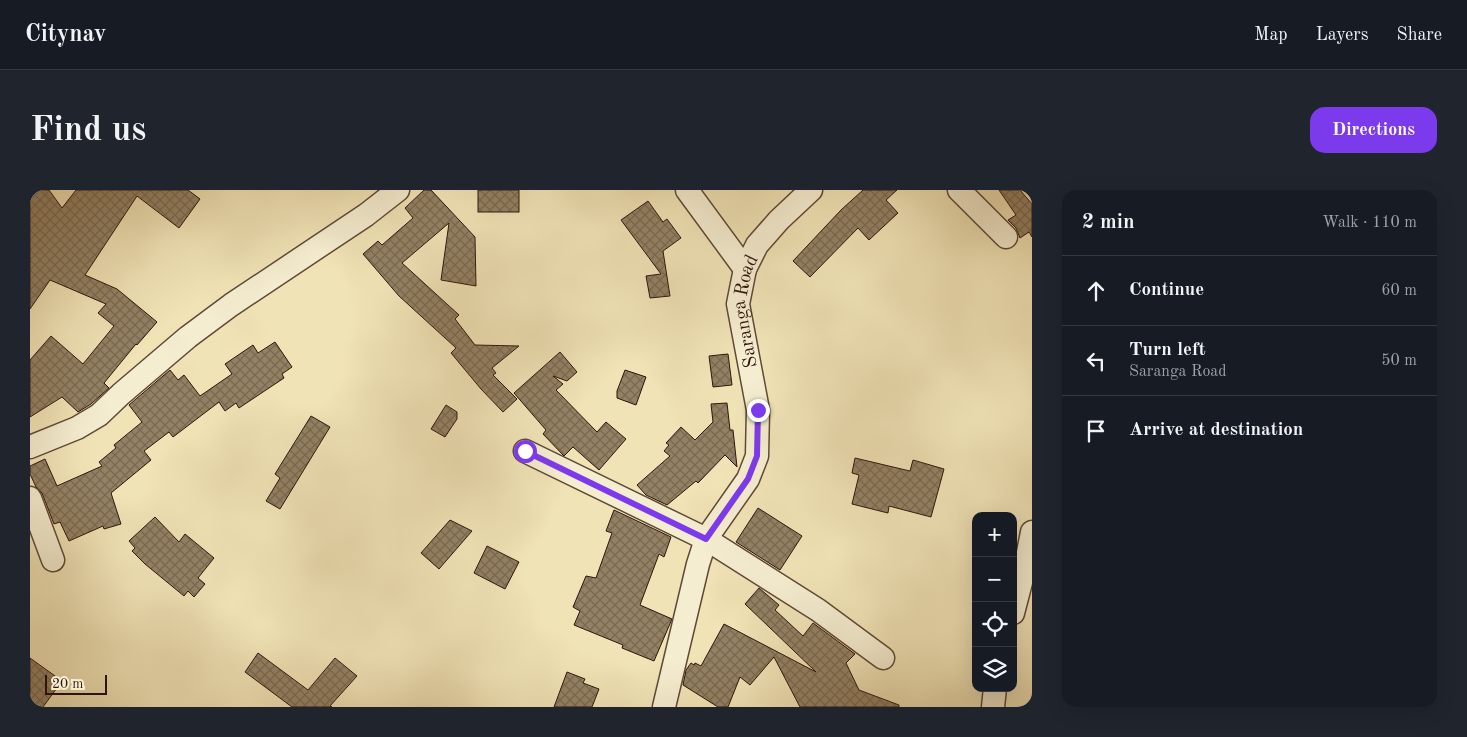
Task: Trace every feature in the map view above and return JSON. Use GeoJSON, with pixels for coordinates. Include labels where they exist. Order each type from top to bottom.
{"type":"FeatureCollection","features":[{"type":"Feature","properties":{"kind":"street"},"geometry":{"type":"LineString","coordinates":[[30,447],[77,428],[99,415],[120,394],[230,305],[358,220],[398,190]]}},
{"type":"Feature","properties":{"kind":"street"},"geometry":{"type":"LineString","coordinates":[[687,190],[745,269]]}},
{"type":"Feature","properties":{"kind":"street","name":"Saranga Road"},"geometry":{"type":"LineString","coordinates":[[664,707],[698,564],[706,539],[748,479],[757,456],[758,410],[738,304],[745,269],[757,246],[779,220],[811,190]]}},
{"type":"Feature","properties":{"kind":"street"},"geometry":{"type":"LineString","coordinates":[[959,190],[1006,237]]}},
{"type":"Feature","properties":{"kind":"street"},"geometry":{"type":"LineString","coordinates":[[525,451],[706,539],[818,610],[884,658]]}},
{"type":"Feature","properties":{"kind":"street"},"geometry":{"type":"LineString","coordinates":[[30,498],[53,560]]}},
{"type":"Feature","properties":{"kind":"street"},"geometry":{"type":"LineString","coordinates":[[1017,602],[1029,565],[1032,532]]}},
{"type":"Feature","properties":{"kind":"street"},"geometry":{"type":"LineString","coordinates":[[993,707],[995,692]]}},
{"type":"Feature","properties":{"kind":"building"},"geometry":{"type":"Polygon","coordinates":[[[30,190],[49,190],[62,208],[76,190],[188,190],[200,199],[179,228],[137,196],[85,275],[117,289],[157,322],[104,383],[109,388],[91,404],[78,412],[62,397],[30,417],[30,360],[51,336],[83,364],[114,326],[98,313],[106,304],[50,280],[30,309],[30,190]]]}},
{"type":"Feature","properties":{"kind":"building"},"geometry":{"type":"Polygon","coordinates":[[[424,190],[431,190],[475,237],[476,286],[441,280],[449,223],[402,263],[459,315],[455,319],[475,345],[519,346],[492,368],[496,373],[493,375],[517,399],[503,412],[451,353],[456,348],[399,296],[363,254],[378,241],[382,245],[413,218],[405,208],[424,190]]]}},
{"type":"Feature","properties":{"kind":"building"},"geometry":{"type":"Polygon","coordinates":[[[478,190],[519,190],[519,212],[478,212],[478,190]]]}},
{"type":"Feature","properties":{"kind":"building"},"geometry":{"type":"Polygon","coordinates":[[[863,190],[897,190],[886,200],[898,213],[869,240],[858,228],[810,277],[793,261],[841,210],[863,190]]]}},
{"type":"Feature","properties":{"kind":"building"},"geometry":{"type":"Polygon","coordinates":[[[999,190],[1020,190],[1032,204],[1032,237],[1029,232],[1020,238],[1016,228],[1008,220],[1016,215],[999,190]]]}},
{"type":"Feature","properties":{"kind":"building"},"geometry":{"type":"Polygon","coordinates":[[[648,201],[663,222],[667,219],[681,238],[663,251],[670,296],[650,298],[646,276],[661,274],[621,220],[648,201]]]}},
{"type":"Feature","properties":{"kind":"building"},"geometry":{"type":"Polygon","coordinates":[[[275,342],[292,367],[282,374],[284,378],[239,408],[236,403],[225,411],[219,402],[173,437],[169,432],[144,451],[151,460],[111,493],[121,524],[104,529],[103,526],[69,541],[60,522],[54,524],[42,493],[36,487],[30,474],[30,466],[45,459],[57,486],[102,466],[99,462],[116,448],[114,445],[142,422],[129,405],[170,370],[178,380],[184,375],[200,396],[232,374],[225,364],[253,345],[258,353],[275,342]]]}},
{"type":"Feature","properties":{"kind":"building"},"geometry":{"type":"Polygon","coordinates":[[[560,352],[577,372],[567,381],[553,376],[563,384],[556,390],[597,432],[606,422],[626,439],[599,470],[573,447],[564,456],[543,434],[546,430],[514,393],[560,352]]]}},
{"type":"Feature","properties":{"kind":"building"},"geometry":{"type":"Polygon","coordinates":[[[728,354],[732,385],[713,387],[709,356],[728,354]]]}},
{"type":"Feature","properties":{"kind":"building"},"geometry":{"type":"Polygon","coordinates":[[[625,370],[646,377],[636,405],[617,398],[617,391],[625,370]]]}},
{"type":"Feature","properties":{"kind":"building"},"geometry":{"type":"Polygon","coordinates":[[[727,403],[730,430],[733,430],[737,467],[725,455],[698,483],[696,481],[667,505],[646,495],[637,485],[670,456],[664,451],[669,445],[666,443],[681,427],[695,440],[713,422],[711,404],[727,403]]]}},
{"type":"Feature","properties":{"kind":"building"},"geometry":{"type":"Polygon","coordinates":[[[446,405],[457,412],[457,419],[445,437],[431,429],[446,405]]]}},
{"type":"Feature","properties":{"kind":"building"},"geometry":{"type":"Polygon","coordinates":[[[311,416],[330,427],[280,509],[266,501],[280,478],[275,474],[311,416]]]}},
{"type":"Feature","properties":{"kind":"building"},"geometry":{"type":"Polygon","coordinates":[[[855,458],[910,471],[913,460],[944,469],[931,517],[889,506],[888,513],[852,504],[859,475],[852,473],[855,458]]]}},
{"type":"Feature","properties":{"kind":"building"},"geometry":{"type":"Polygon","coordinates":[[[758,508],[802,536],[780,570],[736,542],[758,508]]]}},
{"type":"Feature","properties":{"kind":"building"},"geometry":{"type":"Polygon","coordinates":[[[614,510],[671,537],[664,557],[659,554],[640,605],[672,619],[654,661],[622,648],[623,645],[574,625],[580,611],[573,607],[586,576],[596,578],[612,533],[606,531],[614,510]]]}},
{"type":"Feature","properties":{"kind":"building"},"geometry":{"type":"Polygon","coordinates":[[[155,517],[179,542],[185,534],[214,558],[198,578],[205,584],[194,597],[188,591],[184,596],[132,551],[135,548],[129,541],[155,517]]]}},
{"type":"Feature","properties":{"kind":"building"},"geometry":{"type":"Polygon","coordinates":[[[450,520],[472,531],[439,569],[421,553],[450,520]]]}},
{"type":"Feature","properties":{"kind":"building"},"geometry":{"type":"Polygon","coordinates":[[[487,546],[519,562],[505,589],[474,573],[487,546]]]}},
{"type":"Feature","properties":{"kind":"building"},"geometry":{"type":"Polygon","coordinates":[[[759,588],[779,605],[775,610],[803,636],[813,623],[855,654],[846,663],[859,690],[899,705],[899,707],[800,707],[774,657],[750,685],[740,677],[728,707],[718,707],[683,685],[686,670],[691,663],[701,666],[724,624],[816,672],[745,604],[759,588]]]}},
{"type":"Feature","properties":{"kind":"building"},"geometry":{"type":"Polygon","coordinates":[[[258,653],[308,690],[335,658],[357,676],[330,706],[332,707],[292,707],[245,672],[258,653]]]}},
{"type":"Feature","properties":{"kind":"building"},"geometry":{"type":"Polygon","coordinates":[[[30,658],[62,681],[43,707],[30,707],[30,658]]]}},
{"type":"Feature","properties":{"kind":"building"},"geometry":{"type":"Polygon","coordinates":[[[567,672],[585,679],[583,683],[599,689],[592,707],[554,707],[567,672]]]}},
{"type":"Feature","properties":{"kind":"route"},"geometry":{"type":"LineString","coordinates":[[525,451],[706,539],[748,479],[757,456],[758,410]]}}]}
